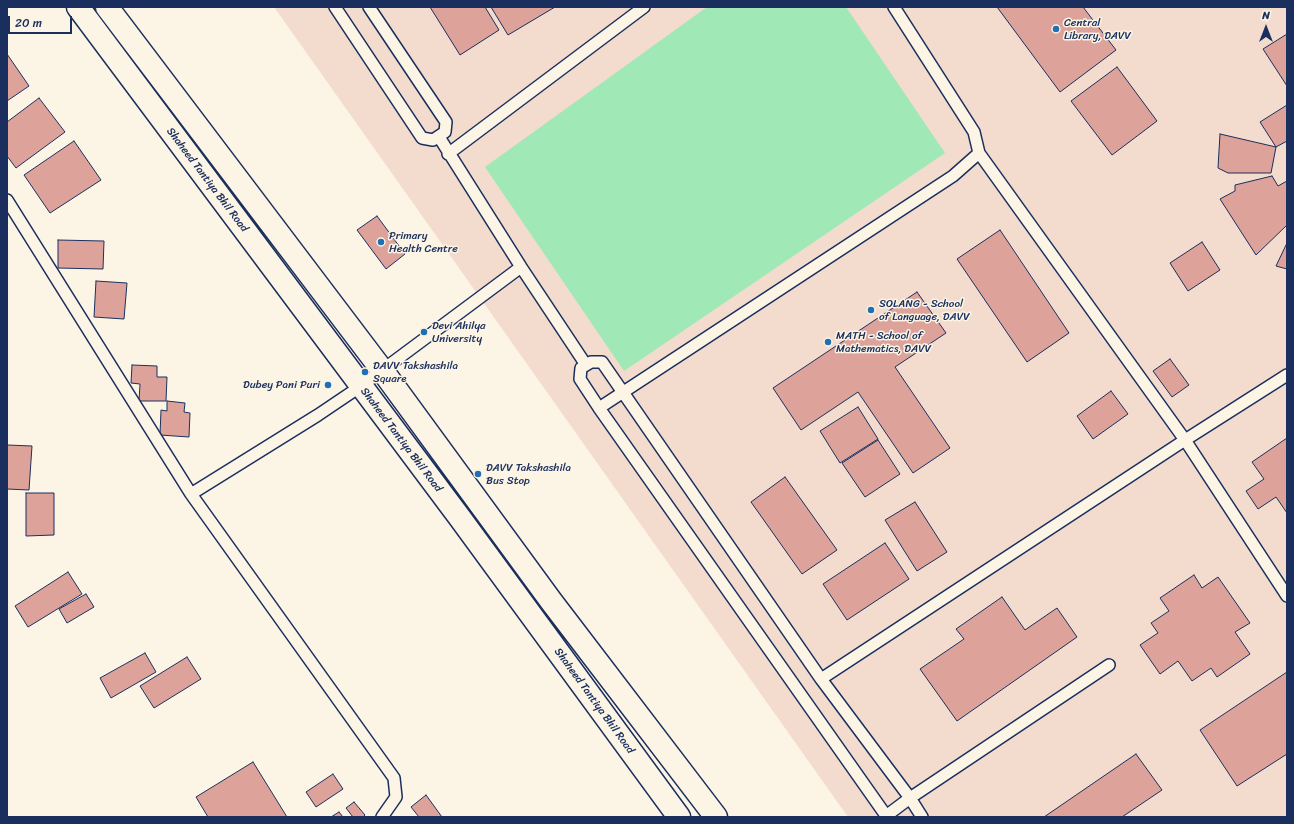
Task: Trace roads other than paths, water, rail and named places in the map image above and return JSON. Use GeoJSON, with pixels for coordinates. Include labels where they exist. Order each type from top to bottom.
{"type":"FeatureCollection","features":[{"type":"Feature","properties":{"kind":"main road","name":"Shaheed Tantiya Bhil Road"},"geometry":{"type":"LineString","coordinates":[[78,7],[680,817]]}},
{"type":"Feature","properties":{"kind":"main road"},"geometry":{"type":"LineString","coordinates":[[107,7],[382,370],[551,601],[716,817]]}},
{"type":"Feature","properties":{"kind":"lane"},"geometry":{"type":"LineString","coordinates":[[335,7],[422,138],[433,140],[445,132],[446,122],[369,7]]}},
{"type":"Feature","properties":{"kind":"lane"},"geometry":{"type":"LineString","coordinates":[[448,154],[644,7]]}},
{"type":"Feature","properties":{"kind":"lane"},"geometry":{"type":"LineString","coordinates":[[894,7],[974,132],[979,154],[1185,440],[1287,596]]}},
{"type":"Feature","properties":{"kind":"lane"},"geometry":{"type":"LineString","coordinates":[[439,136],[448,154],[521,268],[586,365]]}},
{"type":"Feature","properties":{"kind":"lane"},"geometry":{"type":"LineString","coordinates":[[599,408],[954,176],[979,154]]}},
{"type":"Feature","properties":{"kind":"lane"},"geometry":{"type":"LineString","coordinates":[[7,200],[191,494],[394,778],[396,797],[382,817]]}},
{"type":"Feature","properties":{"kind":"lane"},"geometry":{"type":"LineString","coordinates":[[191,494],[318,415],[361,386],[521,268]]}},
{"type":"Feature","properties":{"kind":"lane"},"geometry":{"type":"LineString","coordinates":[[922,817],[910,798],[821,679],[602,362],[591,362],[581,368],[580,379],[599,408],[887,816],[910,798],[1109,665]]}},
{"type":"Feature","properties":{"kind":"lane"},"geometry":{"type":"LineString","coordinates":[[821,679],[1185,440],[1287,376]]}},
{"type":"Feature","properties":{"kind":"place","name":"Central Library, DAVV"},"geometry":{"type":"Point","coordinates":[1056,29]}},
{"type":"Feature","properties":{"kind":"place","name":"Primary Health Centre"},"geometry":{"type":"Point","coordinates":[381,242]}},
{"type":"Feature","properties":{"kind":"place","name":"SOLANG - School of Language, DAVV"},"geometry":{"type":"Point","coordinates":[871,310]}},
{"type":"Feature","properties":{"kind":"place","name":"Devi Ahilya University"},"geometry":{"type":"Point","coordinates":[424,332]}},
{"type":"Feature","properties":{"kind":"place","name":"MATH - School of Mathematics, DAVV"},"geometry":{"type":"Point","coordinates":[828,342]}},
{"type":"Feature","properties":{"kind":"place","name":"DAVV Takshashila Square"},"geometry":{"type":"Point","coordinates":[365,372]}},
{"type":"Feature","properties":{"kind":"place","name":"Dubey Pani Puri"},"geometry":{"type":"Point","coordinates":[328,385]}},
{"type":"Feature","properties":{"kind":"place","name":"DAVV Takshashila Bus Stop"},"geometry":{"type":"Point","coordinates":[478,474]}}]}
